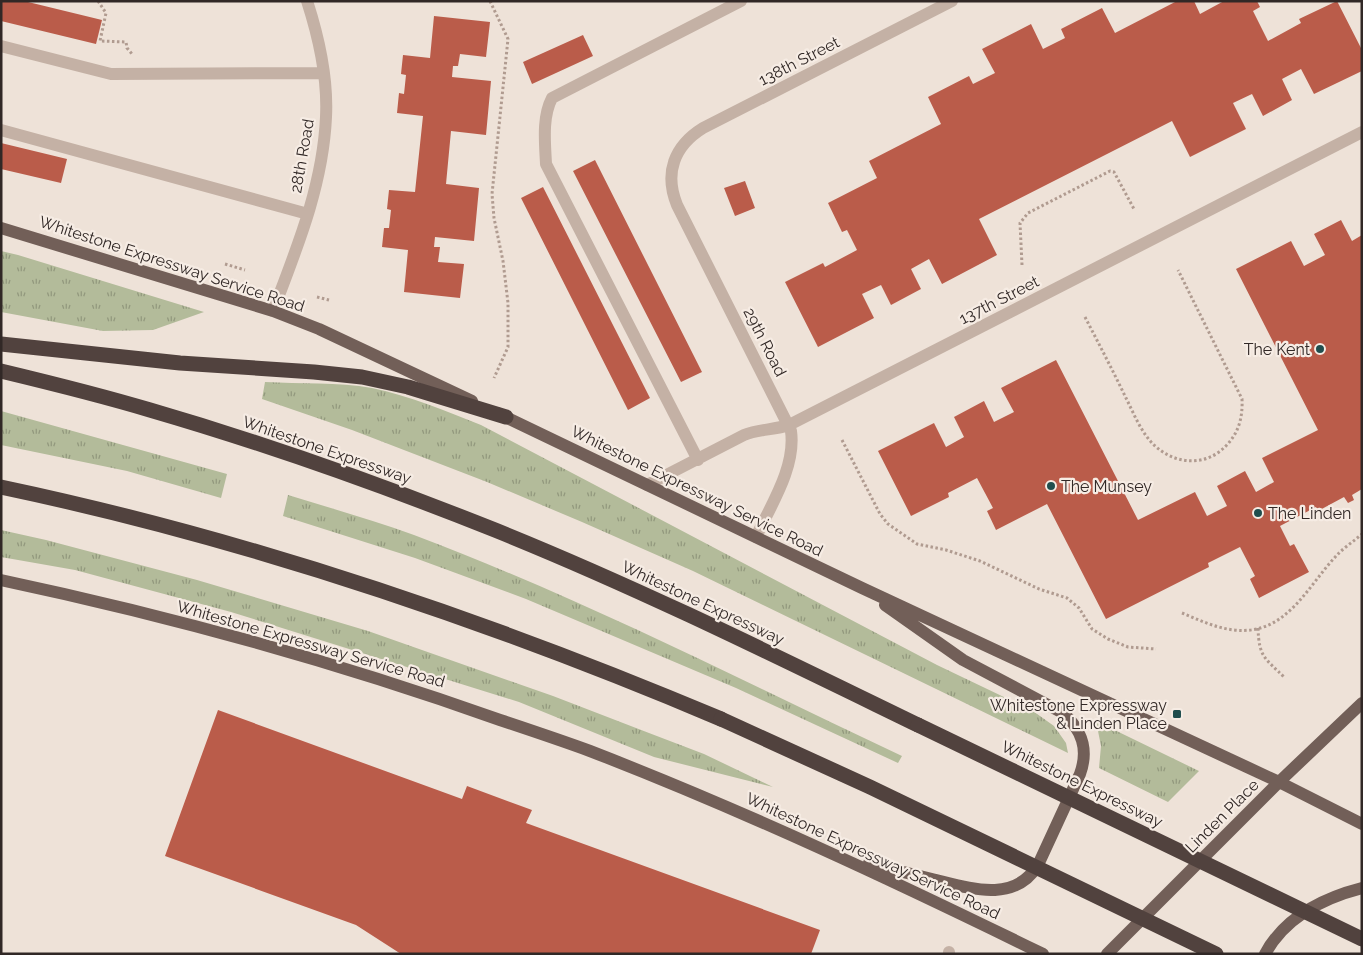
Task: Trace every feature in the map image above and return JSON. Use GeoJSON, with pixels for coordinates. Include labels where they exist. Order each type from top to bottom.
{"type":"FeatureCollection","features":[{"type":"Feature","properties":{"kind":"highway"},"geometry":{"type":"LineString","coordinates":[[1,344],[164,362],[362,377],[408,387],[506,417]]}},
{"type":"Feature","properties":{"kind":"highway","name":"Whitestone Expressway"},"geometry":{"type":"LineString","coordinates":[[1,371],[108,398],[324,466],[456,514],[540,548],[646,594],[1362,939]]}},
{"type":"Feature","properties":{"kind":"highway"},"geometry":{"type":"LineString","coordinates":[[1,487],[154,523],[242,548],[453,615],[581,662],[721,719],[870,787],[1216,954]]}},
{"type":"Feature","properties":{"kind":"main road","name":"Whitestone Expressway Service Road"},"geometry":{"type":"LineString","coordinates":[[1,228],[274,311],[319,329],[862,588],[1279,782],[1362,824]]}},
{"type":"Feature","properties":{"kind":"main road","name":"Whitestone Expressway Service Road"},"geometry":{"type":"LineString","coordinates":[[1,580],[71,595],[203,628],[333,664],[587,750],[705,797],[840,856],[1043,954]]}},
{"type":"Feature","properties":{"kind":"main road"},"geometry":{"type":"LineString","coordinates":[[840,856],[975,889],[998,890],[1018,885],[1033,874],[1038,865],[1080,774],[1085,750],[1080,734],[1063,713],[962,660],[862,588]]}},
{"type":"Feature","properties":{"kind":"main road","name":"Linden Place"},"geometry":{"type":"LineString","coordinates":[[1107,954],[1279,782],[1362,703]]}},
{"type":"Feature","properties":{"kind":"main road"},"geometry":{"type":"LineString","coordinates":[[1266,954],[1279,933],[1300,915],[1330,899],[1362,888]]}},
{"type":"Feature","properties":{"kind":"street","name":"28th Road"},"geometry":{"type":"LineString","coordinates":[[274,311],[308,214],[324,135],[326,116],[324,73],[307,1]]}},
{"type":"Feature","properties":{"kind":"street"},"geometry":{"type":"LineString","coordinates":[[698,460],[546,164],[545,140],[548,106],[552,98],[741,1]]}},
{"type":"Feature","properties":{"kind":"street","name":"138th Street"},"geometry":{"type":"LineString","coordinates":[[673,164],[687,140],[703,128],[952,1]]}},
{"type":"Feature","properties":{"kind":"street"},"geometry":{"type":"LineString","coordinates":[[1,46],[111,74],[324,73]]}},
{"type":"Feature","properties":{"kind":"street"},"geometry":{"type":"LineString","coordinates":[[1,130],[308,214]]}},
{"type":"Feature","properties":{"kind":"street","name":"137th Street"},"geometry":{"type":"LineString","coordinates":[[647,486],[752,432],[789,424],[1362,132]]}},
{"type":"Feature","properties":{"kind":"street","name":"29th Road"},"geometry":{"type":"LineString","coordinates":[[673,164],[671,183],[677,205],[789,424],[793,445],[789,465],[756,537]]}},
{"type":"Feature","properties":{"kind":"path"},"geometry":{"type":"LineString","coordinates":[[98,1],[106,12],[100,41],[126,42],[127,48],[135,57]]}},
{"type":"Feature","properties":{"kind":"path"},"geometry":{"type":"LineString","coordinates":[[490,1],[508,39],[492,194],[494,218],[506,282],[509,336],[508,347],[494,378]]}},
{"type":"Feature","properties":{"kind":"path"},"geometry":{"type":"LineString","coordinates":[[1022,265],[1020,223],[1022,218],[1028,213],[1110,171],[1114,172],[1134,209]]}},
{"type":"Feature","properties":{"kind":"path"},"geometry":{"type":"LineString","coordinates":[[225,264],[245,270]]}},
{"type":"Feature","properties":{"kind":"path"},"geometry":{"type":"LineString","coordinates":[[1085,317],[1140,426],[1154,444],[1181,461],[1204,459],[1216,454],[1234,437],[1243,410],[1242,399],[1178,270]]}},
{"type":"Feature","properties":{"kind":"path"},"geometry":{"type":"LineString","coordinates":[[318,297],[329,300]]}},
{"type":"Feature","properties":{"kind":"path"},"geometry":{"type":"LineString","coordinates":[[842,440],[880,514],[888,524],[917,544],[946,550],[980,561],[1039,589],[1067,598],[1079,608],[1092,629],[1108,640],[1128,647],[1156,649]]}},
{"type":"Feature","properties":{"kind":"path"},"geometry":{"type":"LineString","coordinates":[[1182,613],[1234,630],[1258,628],[1272,624],[1286,615],[1338,554],[1362,534]]}},
{"type":"Feature","properties":{"kind":"path"},"geometry":{"type":"LineString","coordinates":[[1258,628],[1259,648],[1263,656],[1285,678]]}},
{"type":"Feature","properties":{"kind":"green space"},"geometry":{"type":"Polygon","coordinates":[[[1,251],[204,312],[153,330],[103,331],[1,312],[1,251]]]}},
{"type":"Feature","properties":{"kind":"green space"},"geometry":{"type":"Polygon","coordinates":[[[265,382],[332,384],[372,388],[441,409],[481,425],[937,665],[1033,711],[1054,726],[1066,743],[1068,753],[693,571],[582,522],[487,482],[352,430],[262,399],[265,382]]]}},
{"type":"Feature","properties":{"kind":"green space"},"geometry":{"type":"Polygon","coordinates":[[[1,411],[227,474],[221,498],[127,471],[1,445],[1,411]]]}},
{"type":"Feature","properties":{"kind":"green space"},"geometry":{"type":"Polygon","coordinates":[[[288,495],[414,535],[538,585],[902,756],[898,763],[736,688],[526,599],[415,558],[283,516],[288,495]]]}},
{"type":"Feature","properties":{"kind":"green space"},"geometry":{"type":"Polygon","coordinates":[[[1,530],[197,580],[368,631],[553,696],[704,754],[773,787],[654,757],[519,702],[231,612],[75,570],[1,557],[1,530]]]}},
{"type":"Feature","properties":{"kind":"green space"},"geometry":{"type":"Polygon","coordinates":[[[1096,721],[1199,771],[1168,802],[1099,768],[1101,746],[1096,721]]]}},
{"type":"Feature","properties":{"kind":"building"},"geometry":{"type":"Polygon","coordinates":[[[2,1],[24,1],[102,20],[96,44],[1,21],[2,1]]]}},
{"type":"Feature","properties":{"kind":"building"},"geometry":{"type":"Polygon","coordinates":[[[1177,1],[1194,1],[1200,14],[1224,1],[1257,1],[1260,7],[1253,11],[1268,41],[1301,23],[1299,19],[1337,1],[1362,50],[1362,71],[1314,94],[1301,69],[1282,79],[1292,100],[1263,116],[1252,94],[1233,103],[1246,129],[1190,157],[1172,121],[979,219],[997,255],[942,284],[929,259],[911,269],[921,289],[891,305],[881,285],[862,294],[874,318],[818,347],[785,282],[823,263],[825,267],[857,250],[847,230],[842,232],[828,203],[877,178],[869,161],[941,124],[928,97],[969,76],[973,84],[995,73],[982,49],[1031,24],[1043,49],[1065,38],[1061,29],[1102,8],[1115,33],[1177,1]]]}},
{"type":"Feature","properties":{"kind":"building"},"geometry":{"type":"Polygon","coordinates":[[[434,16],[490,22],[486,57],[460,54],[458,66],[453,66],[452,77],[491,81],[486,135],[451,131],[446,184],[479,188],[474,241],[435,237],[434,247],[440,247],[438,262],[464,264],[460,298],[404,292],[408,250],[382,247],[384,228],[389,228],[391,210],[387,209],[389,190],[415,192],[423,116],[397,113],[399,93],[404,94],[406,75],[401,74],[403,55],[430,58],[434,16]]]}},
{"type":"Feature","properties":{"kind":"building"},"geometry":{"type":"Polygon","coordinates":[[[583,35],[593,56],[532,84],[523,62],[583,35]]]}},
{"type":"Feature","properties":{"kind":"building"},"geometry":{"type":"Polygon","coordinates":[[[1,143],[67,159],[61,183],[1,169],[1,143]]]}},
{"type":"Feature","properties":{"kind":"building"},"geometry":{"type":"Polygon","coordinates":[[[595,160],[702,372],[681,382],[573,171],[595,160]]]}},
{"type":"Feature","properties":{"kind":"building"},"geometry":{"type":"Polygon","coordinates":[[[745,181],[755,208],[735,216],[724,188],[745,181]]]}},
{"type":"Feature","properties":{"kind":"building"},"geometry":{"type":"Polygon","coordinates":[[[543,187],[650,398],[628,410],[521,198],[543,187]]]}},
{"type":"Feature","properties":{"kind":"building"},"geometry":{"type":"Polygon","coordinates":[[[1341,220],[1352,241],[1362,235],[1362,489],[1352,495],[1354,500],[1348,503],[1344,497],[1318,511],[1316,507],[1280,526],[1290,546],[1294,544],[1309,572],[1259,598],[1250,579],[1255,576],[1240,547],[1208,563],[1209,567],[1106,619],[1047,504],[996,530],[987,511],[993,508],[977,478],[948,493],[949,497],[911,516],[878,451],[934,423],[946,447],[964,437],[954,417],[984,401],[994,422],[1014,412],[1001,388],[1056,360],[1138,520],[1195,492],[1207,516],[1227,506],[1217,486],[1245,471],[1256,492],[1274,482],[1262,458],[1318,430],[1236,269],[1291,241],[1304,266],[1325,255],[1314,234],[1341,220]]]}},
{"type":"Feature","properties":{"kind":"building"},"geometry":{"type":"Polygon","coordinates":[[[218,710],[462,799],[467,786],[532,810],[526,823],[820,930],[811,954],[401,954],[356,925],[165,856],[218,710]]]}},
{"type":"Feature","properties":{"kind":"place","name":"The Kent"},"geometry":{"type":"Point","coordinates":[1320,349]}},
{"type":"Feature","properties":{"kind":"place","name":"The Munsey"},"geometry":{"type":"Point","coordinates":[1051,486]}},
{"type":"Feature","properties":{"kind":"place","name":"The Linden"},"geometry":{"type":"Point","coordinates":[1258,513]}},
{"type":"Feature","properties":{"kind":"place","name":"Whitestone Expressway & Linden Place"},"geometry":{"type":"Point","coordinates":[1177,714]}}]}
